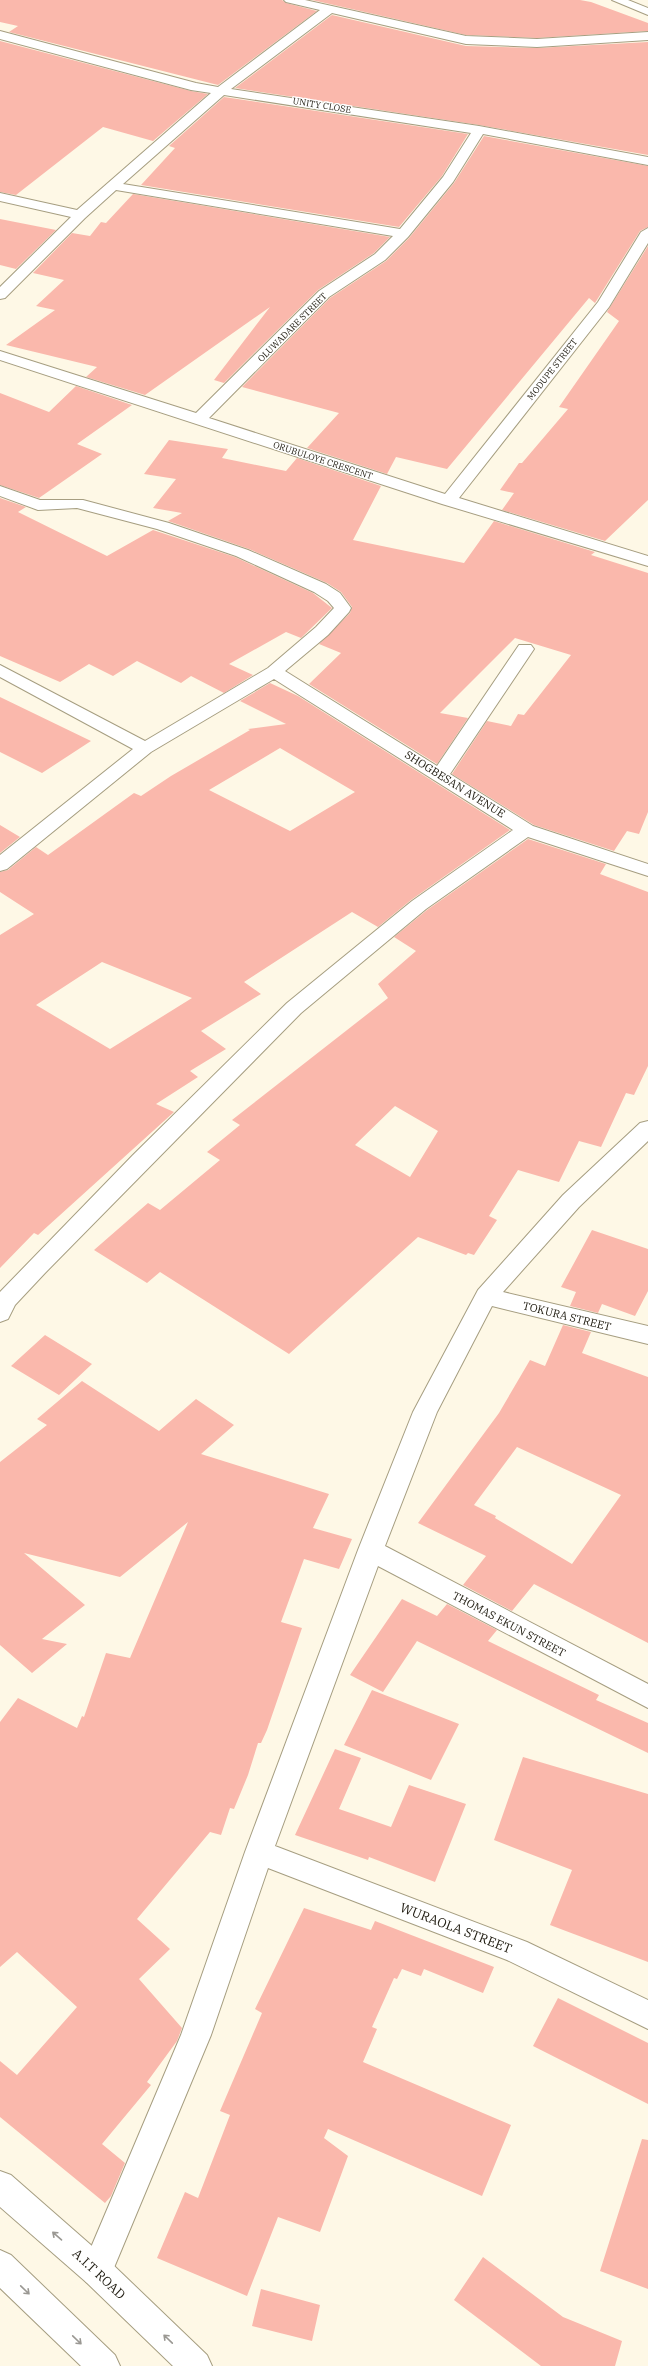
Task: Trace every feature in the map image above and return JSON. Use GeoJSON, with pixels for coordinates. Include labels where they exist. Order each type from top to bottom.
{"type":"FeatureCollection","features":[{"type":"Feature","properties":{"kind":"street"},"geometry":{"type":"LineString","coordinates":[[290,0],[328,10],[466,40],[537,43],[645,39]]}},
{"type":"Feature","properties":{"kind":"street"},"geometry":{"type":"LineString","coordinates":[[618,0],[648,12]]}},
{"type":"Feature","properties":{"kind":"street"},"geometry":{"type":"LineString","coordinates":[[0,295],[80,215],[222,90],[328,10]]}},
{"type":"Feature","properties":{"kind":"street","name":"UNITY CLOSE"},"geometry":{"type":"LineString","coordinates":[[0,36],[195,87],[479,130],[648,161]]}},
{"type":"Feature","properties":{"kind":"street","name":"OLUWADARE STREET"},"geometry":{"type":"LineString","coordinates":[[199,419],[324,294],[380,258],[403,234],[448,179],[479,130]]}},
{"type":"Feature","properties":{"kind":"street"},"geometry":{"type":"LineString","coordinates":[[113,186],[403,234]]}},
{"type":"Feature","properties":{"kind":"street"},"geometry":{"type":"LineString","coordinates":[[0,197],[80,215]]}},
{"type":"Feature","properties":{"kind":"street","name":"MODUPE STREET"},"geometry":{"type":"LineString","coordinates":[[448,501],[604,304],[648,232]]}},
{"type":"Feature","properties":{"kind":"street","name":"ORUBULOYE CRESCENT"},"geometry":{"type":"LineString","coordinates":[[0,355],[38,370],[199,419],[448,501],[648,561]]}},
{"type":"Feature","properties":{"kind":"street"},"geometry":{"type":"LineString","coordinates":[[0,491],[31,504],[77,503],[163,526],[242,553],[334,596],[343,608],[322,631],[274,672],[145,748],[0,866]]}},
{"type":"Feature","properties":{"kind":"street"},"geometry":{"type":"LineString","coordinates":[[440,775],[525,649]]}},
{"type":"Feature","properties":{"kind":"street"},"geometry":{"type":"LineString","coordinates":[[0,670],[145,748]]}},
{"type":"Feature","properties":{"kind":"street","name":"SHOGBESAN AVENUE"},"geometry":{"type":"LineString","coordinates":[[274,672],[526,830],[648,870]]}},
{"type":"Feature","properties":{"kind":"street"},"geometry":{"type":"LineString","coordinates":[[0,1313],[6,1301],[43,1261],[294,1008],[419,905],[526,830]]}},
{"type":"Feature","properties":{"kind":"street"},"geometry":{"type":"LineString","coordinates":[[97,2270],[196,2035],[259,1852],[371,1550],[425,1412],[486,1296],[571,1200],[648,1128]]}},
{"type":"Feature","properties":{"kind":"street","name":"TOKURA STREET"},"geometry":{"type":"LineString","coordinates":[[486,1296],[648,1336]]}},
{"type":"Feature","properties":{"kind":"street","name":"THOMAS EKUN STREET"},"geometry":{"type":"LineString","coordinates":[[371,1550],[648,1697]]}},
{"type":"Feature","properties":{"kind":"street","name":"WURAOLA STREET"},"geometry":{"type":"LineString","coordinates":[[259,1852],[517,1951],[648,2015]]}},
{"type":"Feature","properties":{"kind":"street","name":"A.I.T ROAD"},"geometry":{"type":"LineString","coordinates":[[0,2186],[97,2270],[196,2366]]}},
{"type":"Feature","properties":{"kind":"street"},"geometry":{"type":"LineString","coordinates":[[0,2266],[104,2366]]}},
{"type":"Feature","properties":{"kind":"building"},"geometry":{"type":"Polygon","coordinates":[[[0,0],[282,0],[286,3],[317,11],[218,85],[9,32],[18,26],[0,22],[0,0]]]}},
{"type":"Feature","properties":{"kind":"building"},"geometry":{"type":"Polygon","coordinates":[[[312,0],[580,0],[591,2],[648,23],[648,31],[537,38],[466,35],[312,0]]]}},
{"type":"Feature","properties":{"kind":"building"},"geometry":{"type":"Polygon","coordinates":[[[332,15],[466,46],[537,48],[648,42],[648,155],[479,125],[235,88],[332,15]]]}},
{"type":"Feature","properties":{"kind":"building"},"geometry":{"type":"Polygon","coordinates":[[[0,41],[191,91],[208,94],[153,141],[103,127],[16,195],[0,192],[0,41]]]}},
{"type":"Feature","properties":{"kind":"building"},"geometry":{"type":"Polygon","coordinates":[[[224,97],[468,134],[442,176],[399,227],[141,185],[175,148],[169,146],[224,97]]]}},
{"type":"Feature","properties":{"kind":"building"},"geometry":{"type":"Polygon","coordinates":[[[484,136],[648,166],[648,227],[640,231],[595,303],[589,298],[447,469],[396,457],[387,474],[307,448],[339,413],[242,387],[330,298],[386,261],[409,238],[454,183],[484,136]]]}},
{"type":"Feature","properties":{"kind":"building"},"geometry":{"type":"Polygon","coordinates":[[[133,194],[390,237],[374,253],[318,290],[224,383],[214,380],[270,307],[145,395],[86,377],[97,367],[6,345],[55,310],[36,306],[64,280],[33,273],[72,233],[90,236],[101,222],[106,223],[133,194]]]}},
{"type":"Feature","properties":{"kind":"building"},"geometry":{"type":"Polygon","coordinates":[[[0,219],[56,230],[16,269],[0,265],[0,219]]]}},
{"type":"Feature","properties":{"kind":"building"},"geometry":{"type":"Polygon","coordinates":[[[648,246],[648,500],[605,541],[502,510],[514,493],[500,490],[519,463],[522,463],[568,409],[559,407],[619,321],[607,312],[648,246]]]}},
{"type":"Feature","properties":{"kind":"building"},"geometry":{"type":"Polygon","coordinates":[[[76,386],[132,405],[77,444],[102,454],[39,498],[0,485],[0,393],[49,412],[76,386]]]}},
{"type":"Feature","properties":{"kind":"building"},"geometry":{"type":"Polygon","coordinates":[[[169,440],[228,449],[222,458],[286,471],[297,458],[381,486],[353,540],[464,563],[494,521],[595,552],[591,555],[648,573],[648,812],[639,834],[627,831],[614,851],[534,825],[452,774],[487,721],[511,726],[518,714],[524,715],[571,655],[515,638],[440,713],[468,718],[437,764],[309,684],[341,653],[319,644],[350,613],[352,607],[341,592],[327,583],[249,549],[168,521],[182,513],[153,508],[176,479],[144,474],[169,440]]]}},
{"type":"Feature","properties":{"kind":"building"},"geometry":{"type":"Polygon","coordinates":[[[0,498],[26,507],[18,512],[107,556],[153,530],[235,557],[313,593],[332,608],[301,638],[286,632],[229,664],[253,675],[224,693],[191,676],[181,683],[137,661],[113,676],[89,664],[60,682],[0,656],[0,498]]]}},
{"type":"Feature","properties":{"kind":"building"},"geometry":{"type":"Polygon","coordinates":[[[270,683],[298,696],[510,830],[411,900],[378,927],[352,912],[244,982],[261,994],[201,1031],[226,1049],[190,1071],[198,1077],[156,1104],[174,1112],[38,1235],[34,1233],[0,1268],[0,935],[34,914],[0,892],[0,872],[8,870],[36,847],[48,855],[134,793],[141,796],[171,776],[250,730],[248,729],[286,724],[240,701],[270,683]],[[280,748],[209,790],[290,831],[355,792],[280,748]],[[102,962],[36,1005],[110,1049],[192,998],[102,962]]]}},
{"type":"Feature","properties":{"kind":"building"},"geometry":{"type":"Polygon","coordinates":[[[0,697],[91,741],[42,773],[0,752],[0,697]]]}},
{"type":"Feature","properties":{"kind":"building"},"geometry":{"type":"Polygon","coordinates":[[[0,825],[20,837],[0,853],[0,825]]]}},
{"type":"Feature","properties":{"kind":"building"},"geometry":{"type":"Polygon","coordinates":[[[528,839],[606,864],[600,874],[648,892],[648,1066],[634,1095],[626,1093],[601,1147],[579,1141],[559,1182],[518,1170],[489,1216],[497,1220],[474,1255],[468,1253],[466,1255],[418,1237],[289,1354],[160,1272],[147,1283],[94,1250],[148,1203],[160,1210],[220,1160],[207,1152],[240,1125],[232,1120],[388,998],[378,984],[416,951],[394,937],[427,910],[528,839]],[[395,1106],[355,1145],[410,1177],[438,1131],[395,1106]]]}},
{"type":"Feature","properties":{"kind":"building"},"geometry":{"type":"Polygon","coordinates":[[[592,1230],[648,1249],[648,1291],[635,1316],[602,1304],[598,1313],[570,1306],[576,1292],[561,1287],[592,1230]]]}},
{"type":"Feature","properties":{"kind":"building"},"geometry":{"type":"Polygon","coordinates":[[[563,1325],[591,1332],[582,1353],[648,1377],[648,1643],[534,1584],[512,1611],[463,1585],[486,1556],[418,1523],[499,1413],[530,1360],[545,1366],[563,1325]],[[517,1447],[474,1505],[496,1516],[495,1518],[572,1564],[621,1495],[517,1447]]]}},
{"type":"Feature","properties":{"kind":"building"},"geometry":{"type":"Polygon","coordinates":[[[45,1335],[92,1364],[59,1395],[11,1366],[45,1335]]]}},
{"type":"Feature","properties":{"kind":"building"},"geometry":{"type":"Polygon","coordinates":[[[82,1381],[159,1431],[196,1399],[234,1425],[201,1454],[329,1494],[313,1528],[352,1539],[339,1569],[304,1559],[281,1622],[302,1628],[267,1730],[261,1743],[258,1743],[248,1775],[234,1809],[230,1808],[221,1835],[210,1832],[137,1919],[170,1949],[139,1979],[182,2028],[177,2041],[147,2082],[151,2085],[102,2144],[125,2163],[111,2196],[105,2203],[0,2117],[0,2061],[17,2075],[77,2007],[17,1952],[0,1967],[0,1722],[18,1698],[77,1728],[82,1716],[84,1717],[106,1653],[130,1658],[188,1522],[120,1577],[24,1553],[85,1605],[42,1639],[67,1644],[32,1673],[0,1645],[0,1462],[47,1425],[37,1419],[82,1381]]]}},
{"type":"Feature","properties":{"kind":"building"},"geometry":{"type":"Polygon","coordinates":[[[402,1599],[437,1616],[447,1604],[497,1630],[488,1641],[599,1695],[596,1700],[648,1723],[648,1753],[417,1641],[383,1692],[350,1675],[402,1599]]]}},
{"type":"Feature","properties":{"kind":"building"},"geometry":{"type":"Polygon","coordinates":[[[372,1690],[459,1724],[431,1780],[344,1745],[372,1690]]]}},
{"type":"Feature","properties":{"kind":"building"},"geometry":{"type":"Polygon","coordinates":[[[335,1749],[361,1758],[339,1809],[391,1827],[409,1785],[466,1804],[435,1882],[369,1857],[368,1860],[295,1835],[335,1749]]]}},
{"type":"Feature","properties":{"kind":"building"},"geometry":{"type":"Polygon","coordinates":[[[523,1757],[648,1794],[648,1962],[550,1925],[572,1870],[494,1840],[523,1757]]]}},
{"type":"Feature","properties":{"kind":"building"},"geometry":{"type":"Polygon","coordinates":[[[304,1908],[371,1930],[375,1921],[494,1967],[483,1993],[424,1969],[421,1976],[402,1969],[397,1979],[394,1978],[372,2027],[377,2029],[363,2062],[511,2125],[482,2196],[328,2129],[324,2138],[348,2156],[320,2232],[278,2217],[247,2296],[157,2258],[185,2192],[198,2198],[230,2115],[220,2111],[262,2013],[255,2009],[304,1908]]]}},
{"type":"Feature","properties":{"kind":"building"},"geometry":{"type":"Polygon","coordinates":[[[558,1998],[648,2043],[648,2104],[533,2046],[558,1998]]]}},
{"type":"Feature","properties":{"kind":"building"},"geometry":{"type":"Polygon","coordinates":[[[642,2139],[648,2140],[648,2289],[600,2271],[642,2139]]]}},
{"type":"Feature","properties":{"kind":"building"},"geometry":{"type":"Polygon","coordinates":[[[483,2257],[563,2317],[622,2341],[615,2366],[541,2366],[454,2300],[483,2257]]]}},
{"type":"Feature","properties":{"kind":"building"},"geometry":{"type":"Polygon","coordinates":[[[261,2289],[320,2305],[312,2341],[252,2326],[261,2289]]]}}]}
